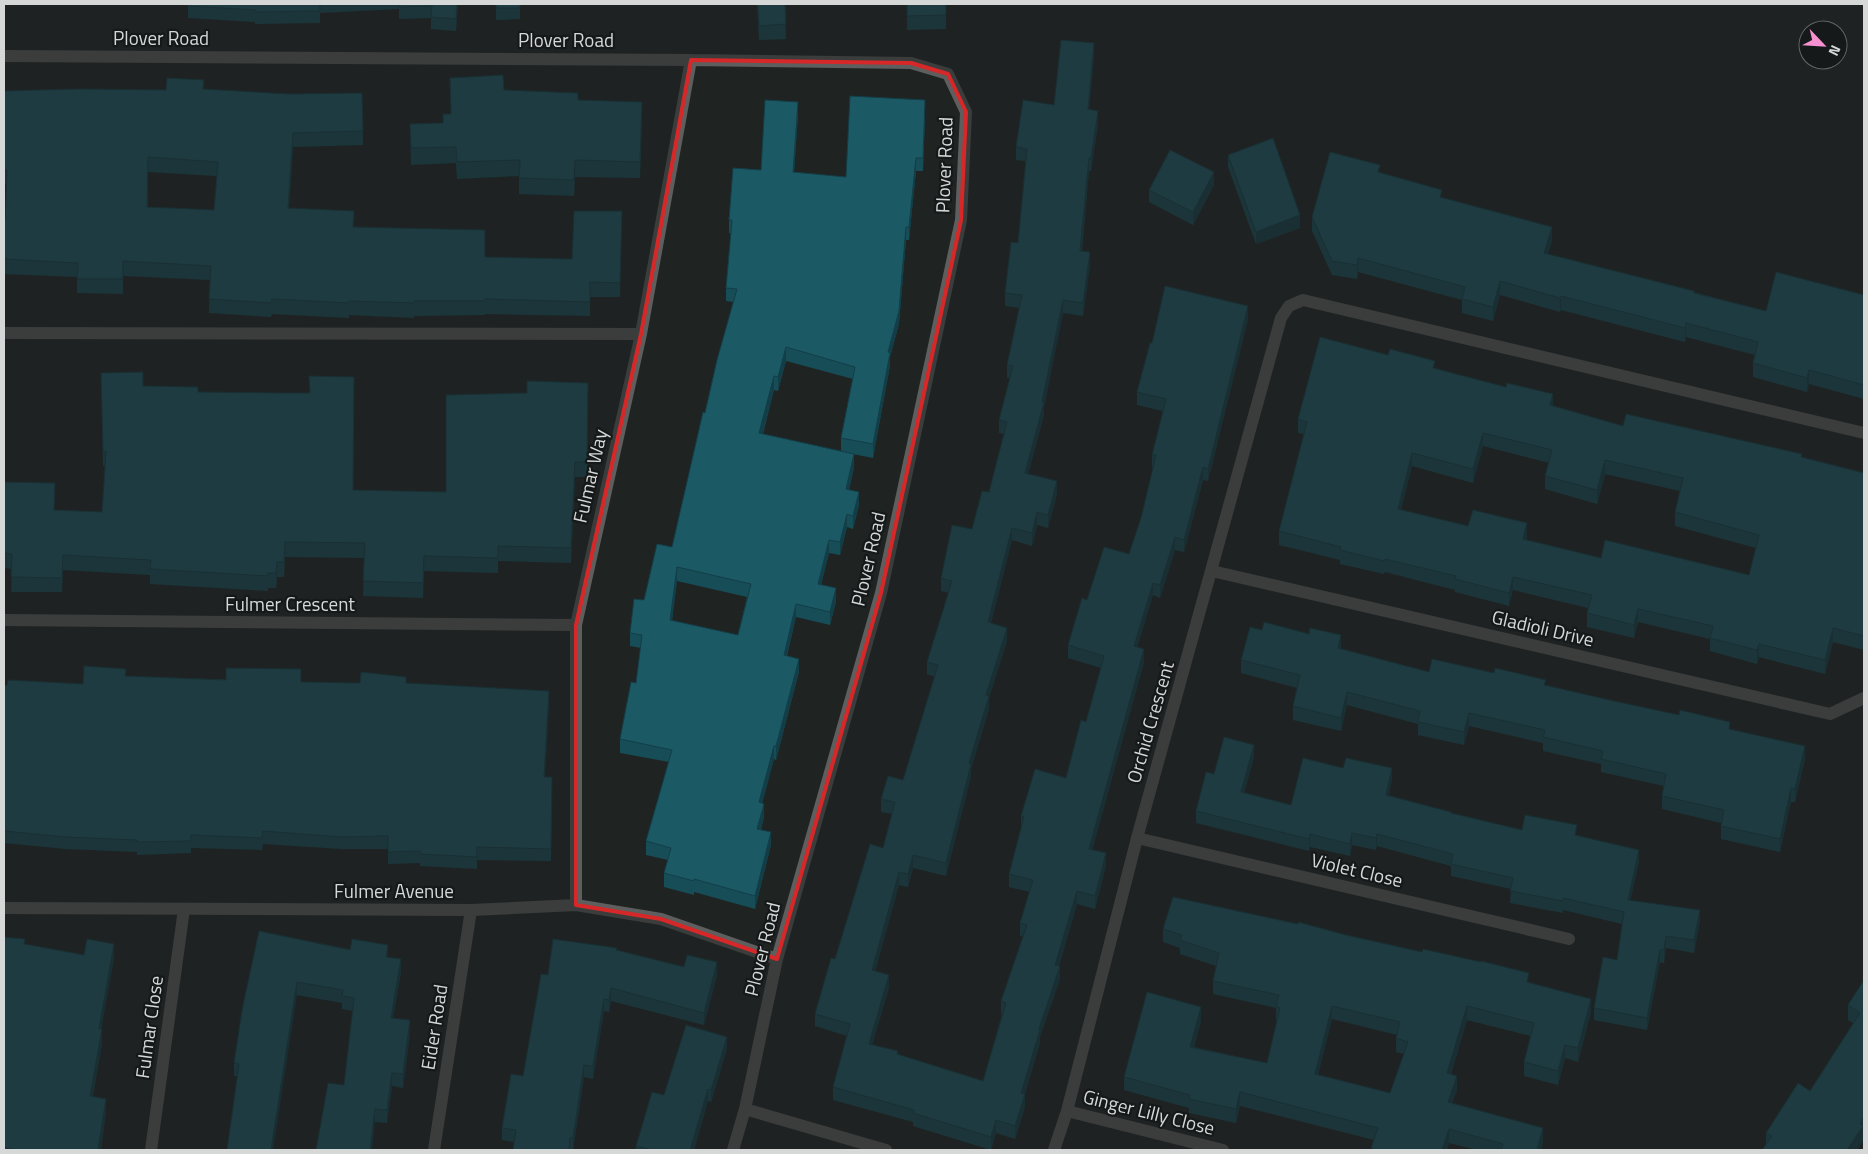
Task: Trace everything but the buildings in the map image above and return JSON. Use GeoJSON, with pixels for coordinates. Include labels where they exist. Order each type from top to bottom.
{"type":"FeatureCollection","features":[{"type":"Feature","properties":{"kind":"street","name":"Plover Road"},"geometry":{"type":"LineString","coordinates":[[4,56],[911,63],[948,74],[966,112],[960,220],[881,593],[777,958],[745,1109],[733,1150]]}},
{"type":"Feature","properties":{"kind":"street","name":"Fulmar Way"},"geometry":{"type":"LineString","coordinates":[[576,906],[576,625],[641,334],[690,60]]}},
{"type":"Feature","properties":{"kind":"street","name":"Orchid Crescent"},"geometry":{"type":"LineString","coordinates":[[1054,1150],[1066,1111],[1137,838],[1282,318],[1289,306],[1303,300],[1864,433]]}},
{"type":"Feature","properties":{"kind":"street"},"geometry":{"type":"LineString","coordinates":[[4,333],[641,334]]}},
{"type":"Feature","properties":{"kind":"street","name":"Gladioli Drive"},"geometry":{"type":"LineString","coordinates":[[1212,571],[1830,714],[1864,698]]}},
{"type":"Feature","properties":{"kind":"street","name":"Fulmer Crescent"},"geometry":{"type":"LineString","coordinates":[[4,620],[576,625]]}},
{"type":"Feature","properties":{"kind":"street","name":"Violet Close"},"geometry":{"type":"LineString","coordinates":[[1137,838],[1569,939]]}},
{"type":"Feature","properties":{"kind":"street","name":"Fulmer Avenue"},"geometry":{"type":"LineString","coordinates":[[4,908],[471,910],[576,906],[661,919],[777,958]]}},
{"type":"Feature","properties":{"kind":"street","name":"Fulmar Close"},"geometry":{"type":"LineString","coordinates":[[151,1150],[184,909]]}},
{"type":"Feature","properties":{"kind":"street","name":"Eider Road"},"geometry":{"type":"LineString","coordinates":[[434,1150],[471,910]]}},
{"type":"Feature","properties":{"kind":"street"},"geometry":{"type":"LineString","coordinates":[[745,1109],[886,1150]]}},
{"type":"Feature","properties":{"kind":"street","name":"Ginger Lilly Close"},"geometry":{"type":"LineString","coordinates":[[1066,1111],[1223,1150]]}},
{"type":"Feature","properties":{"kind":"highlighted area"},"geometry":{"type":"Polygon","coordinates":[[[691,60],[911,63],[948,74],[966,112],[961,220],[881,593],[777,959],[661,919],[576,905],[576,625],[641,334],[691,60]]]}}]}
